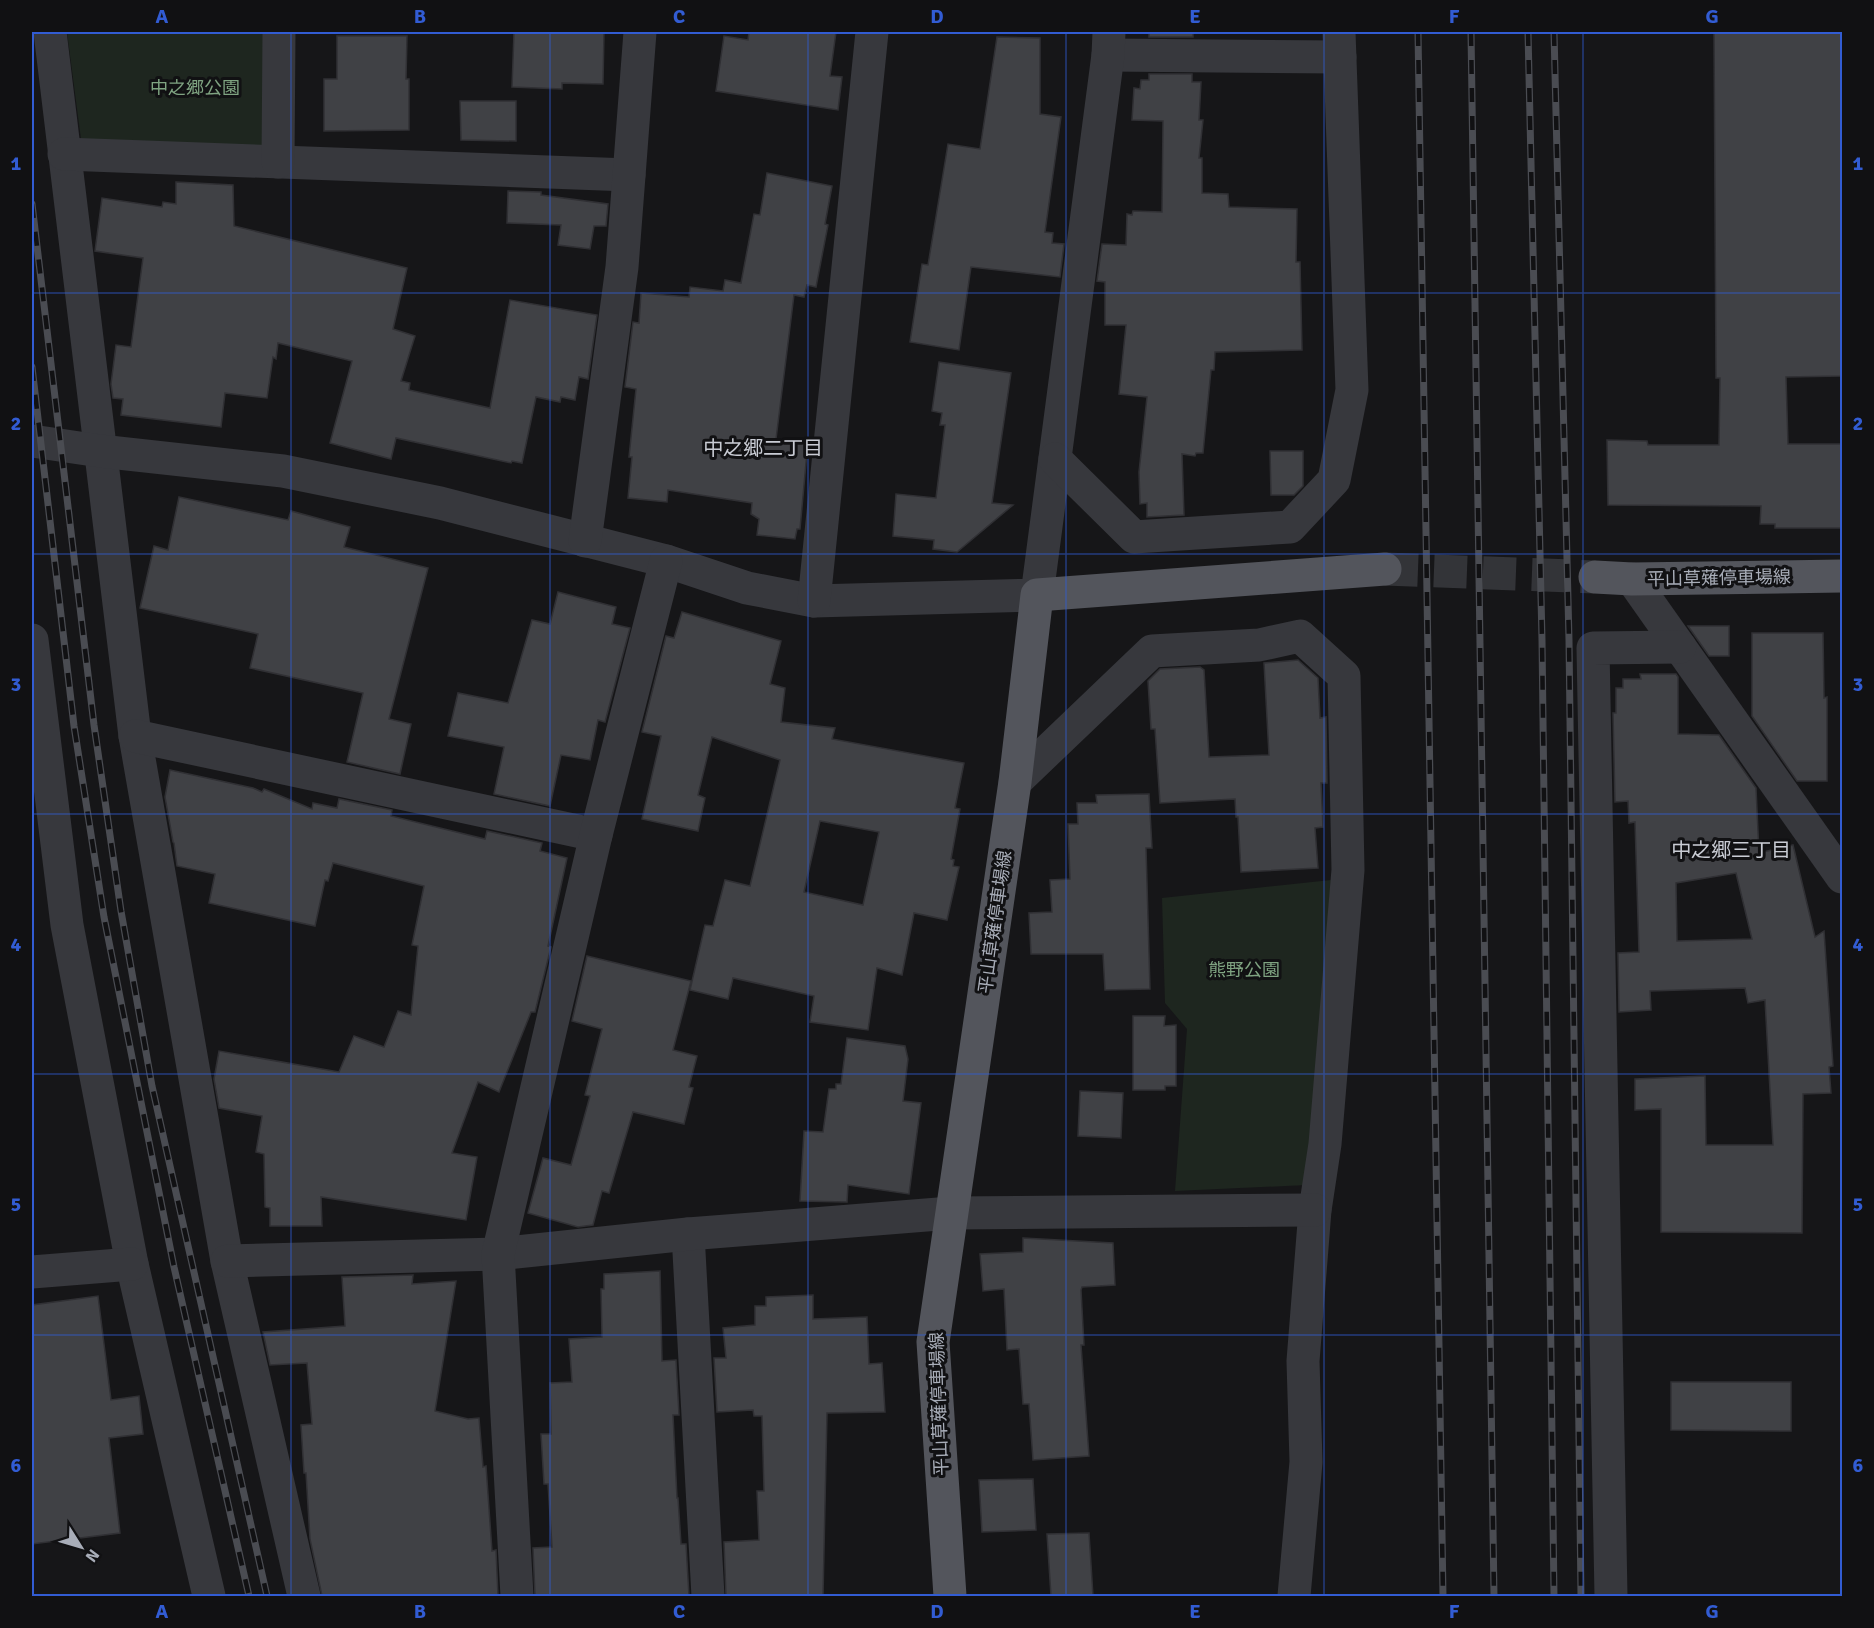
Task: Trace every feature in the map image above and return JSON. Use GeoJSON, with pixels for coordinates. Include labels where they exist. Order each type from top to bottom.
{"type":"FeatureCollection","features":[{"type":"Feature","properties":{"kind":"main road"},"geometry":{"type":"LineString","coordinates":[[1037,595],[1385,569]]}},
{"type":"Feature","properties":{"kind":"main road","name":"平山草薙停車場線"},"geometry":{"type":"LineString","coordinates":[[1595,577],[1632,579],[1842,576]]}},
{"type":"Feature","properties":{"kind":"main road","name":"平山草薙停車場線"},"geometry":{"type":"LineString","coordinates":[[950,1596],[933,1342],[1015,782],[1037,595]]}},
{"type":"Feature","properties":{"kind":"street"},"geometry":{"type":"LineString","coordinates":[[50,32],[135,735],[227,1261],[304,1596]]}},
{"type":"Feature","properties":{"kind":"street"},"geometry":{"type":"LineString","coordinates":[[278,162],[279,32]]}},
{"type":"Feature","properties":{"kind":"street"},"geometry":{"type":"LineString","coordinates":[[585,541],[622,267],[640,32]]}},
{"type":"Feature","properties":{"kind":"street"},"geometry":{"type":"LineString","coordinates":[[814,601],[872,32]]}},
{"type":"Feature","properties":{"kind":"street"},"geometry":{"type":"LineString","coordinates":[[32,441],[100,451],[283,471],[440,503],[666,561],[747,588],[814,601],[1037,595],[1108,43],[1339,44],[1352,390],[1334,480],[1290,527],[1134,537],[1055,459]]}},
{"type":"Feature","properties":{"kind":"street"},"geometry":{"type":"LineString","coordinates":[[64,154],[629,175]]}},
{"type":"Feature","properties":{"kind":"street"},"geometry":{"type":"LineString","coordinates":[[517,1596],[498,1254],[596,835],[666,561]]}},
{"type":"Feature","properties":{"kind":"street"},"geometry":{"type":"LineString","coordinates":[[1632,579],[1842,876]]}},
{"type":"Feature","properties":{"kind":"street"},"geometry":{"type":"LineString","coordinates":[[1015,782],[1152,651],[1259,645],[1300,636],[1344,676],[1348,870],[1325,1144],[1315,1210],[1303,1361],[1306,1462],[1294,1596]]}},
{"type":"Feature","properties":{"kind":"street"},"geometry":{"type":"LineString","coordinates":[[32,640],[67,925],[132,1264],[209,1596]]}},
{"type":"Feature","properties":{"kind":"street"},"geometry":{"type":"LineString","coordinates":[[1611,1596],[1593,648],[1680,647]]}},
{"type":"Feature","properties":{"kind":"street"},"geometry":{"type":"LineString","coordinates":[[135,735],[596,835]]}},
{"type":"Feature","properties":{"kind":"street"},"geometry":{"type":"LineString","coordinates":[[227,1261],[498,1254],[688,1234],[951,1213],[1315,1210]]}},
{"type":"Feature","properties":{"kind":"street"},"geometry":{"type":"LineString","coordinates":[[688,1234],[708,1596]]}},
{"type":"Feature","properties":{"kind":"street"},"geometry":{"type":"LineString","coordinates":[[32,1272],[132,1264]]}},
{"type":"Feature","properties":{"kind":"green space","name":"中之郷公園"},"geometry":{"type":"Polygon","coordinates":[[[67,32],[268,32],[267,147],[81,139],[67,32]]]}},
{"type":"Feature","properties":{"kind":"green space","name":"熊野公園"},"geometry":{"type":"Polygon","coordinates":[[[1331,880],[1307,1185],[1175,1191],[1187,1029],[1165,1003],[1162,898],[1331,880]]]}},
{"type":"Feature","properties":{"kind":"building"},"geometry":{"type":"Polygon","coordinates":[[[514,32],[604,32],[603,84],[562,83],[562,89],[512,87],[514,32]]]}},
{"type":"Feature","properties":{"kind":"building"},"geometry":{"type":"Polygon","coordinates":[[[749,32],[836,32],[830,76],[842,77],[838,110],[716,91],[724,36],[748,40],[749,32]]]}},
{"type":"Feature","properties":{"kind":"building"},"geometry":{"type":"Polygon","coordinates":[[[1149,32],[1193,32],[1193,37],[1149,37],[1149,32]]]}},
{"type":"Feature","properties":{"kind":"building"},"geometry":{"type":"Polygon","coordinates":[[[1714,32],[1842,32],[1842,376],[1786,377],[1788,444],[1842,444],[1842,528],[1775,528],[1775,524],[1760,524],[1761,506],[1608,505],[1607,440],[1647,441],[1648,445],[1719,445],[1720,378],[1716,378],[1714,32]]]}},
{"type":"Feature","properties":{"kind":"building"},"geometry":{"type":"Polygon","coordinates":[[[337,36],[407,36],[406,79],[409,79],[409,130],[324,131],[324,79],[337,79],[337,36]]]}},
{"type":"Feature","properties":{"kind":"building"},"geometry":{"type":"Polygon","coordinates":[[[997,37],[1040,38],[1040,114],[1061,117],[1045,232],[1053,233],[1052,243],[1064,244],[1060,277],[971,267],[959,350],[910,342],[922,264],[928,265],[948,144],[980,149],[997,37]]]}},
{"type":"Feature","properties":{"kind":"building"},"geometry":{"type":"Polygon","coordinates":[[[1149,74],[1192,74],[1192,82],[1201,82],[1199,120],[1203,120],[1199,158],[1202,158],[1202,193],[1228,194],[1229,207],[1297,209],[1296,262],[1300,262],[1302,350],[1215,352],[1214,370],[1211,370],[1203,453],[1196,453],[1195,456],[1182,454],[1184,515],[1147,517],[1147,503],[1140,504],[1139,472],[1147,397],[1119,394],[1126,325],[1105,325],[1105,282],[1097,281],[1102,244],[1126,245],[1127,214],[1132,215],[1133,211],[1162,212],[1163,121],[1132,120],[1134,88],[1140,89],[1141,80],[1149,80],[1149,74]]]}},
{"type":"Feature","properties":{"kind":"building"},"geometry":{"type":"Polygon","coordinates":[[[460,101],[516,101],[516,141],[461,140],[460,101]]]}},
{"type":"Feature","properties":{"kind":"building"},"geometry":{"type":"Polygon","coordinates":[[[767,173],[832,186],[825,224],[828,225],[816,287],[807,285],[804,297],[794,295],[776,439],[808,441],[800,529],[797,529],[795,539],[757,535],[759,519],[751,514],[752,503],[668,490],[667,502],[628,498],[632,457],[629,457],[636,389],[625,387],[633,322],[639,323],[641,293],[689,297],[690,287],[723,291],[725,280],[741,283],[754,214],[760,215],[767,173]]]}},
{"type":"Feature","properties":{"kind":"building"},"geometry":{"type":"Polygon","coordinates":[[[176,182],[233,185],[234,226],[407,268],[393,329],[415,336],[401,381],[410,383],[409,390],[490,408],[510,300],[597,315],[588,379],[579,377],[575,400],[561,397],[560,402],[536,397],[522,463],[512,461],[511,463],[396,438],[391,459],[330,443],[352,361],[278,343],[276,359],[273,357],[267,398],[225,393],[221,427],[121,415],[123,399],[113,398],[111,384],[116,345],[131,347],[143,258],[95,251],[102,198],[162,207],[163,202],[176,204],[176,182]]]}},
{"type":"Feature","properties":{"kind":"building"},"geometry":{"type":"Polygon","coordinates":[[[508,191],[541,192],[541,195],[608,204],[606,226],[594,226],[590,249],[558,245],[561,225],[507,223],[508,191]]]}},
{"type":"Feature","properties":{"kind":"building"},"geometry":{"type":"Polygon","coordinates":[[[939,362],[1011,373],[992,503],[1013,505],[957,552],[933,549],[934,540],[893,536],[896,494],[936,498],[945,425],[940,425],[942,413],[932,411],[939,362]]]}},
{"type":"Feature","properties":{"kind":"building"},"geometry":{"type":"Polygon","coordinates":[[[1270,451],[1303,451],[1303,486],[1294,495],[1271,495],[1270,451]]]}},
{"type":"Feature","properties":{"kind":"building"},"geometry":{"type":"Polygon","coordinates":[[[179,497],[288,520],[291,511],[350,527],[344,547],[428,568],[389,719],[411,724],[400,774],[347,762],[363,693],[250,668],[258,634],[140,608],[154,546],[168,550],[179,497]]]}},
{"type":"Feature","properties":{"kind":"building"},"geometry":{"type":"Polygon","coordinates":[[[558,592],[616,607],[612,624],[630,628],[605,722],[598,720],[590,760],[561,755],[550,806],[494,794],[504,747],[448,736],[458,693],[508,703],[532,620],[550,624],[558,592]]]}},
{"type":"Feature","properties":{"kind":"building"},"geometry":{"type":"Polygon","coordinates":[[[682,612],[781,641],[770,684],[785,688],[781,722],[835,728],[832,739],[964,763],[955,808],[960,809],[951,859],[954,860],[953,866],[959,867],[947,920],[914,913],[902,975],[877,968],[868,1030],[810,1022],[814,996],[733,978],[728,999],[690,990],[705,925],[713,926],[725,880],[750,886],[780,760],[712,737],[698,795],[705,798],[698,831],[642,819],[661,736],[642,732],[666,636],[674,638],[682,612]],[[820,821],[804,892],[863,905],[879,832],[820,821]]]}},
{"type":"Feature","properties":{"kind":"building"},"geometry":{"type":"Polygon","coordinates":[[[1688,626],[1729,626],[1729,656],[1709,656],[1688,626]]]}},
{"type":"Feature","properties":{"kind":"building"},"geometry":{"type":"Polygon","coordinates":[[[1752,633],[1823,633],[1824,698],[1827,697],[1827,781],[1797,781],[1752,716],[1752,633]]]}},
{"type":"Feature","properties":{"kind":"building"},"geometry":{"type":"Polygon","coordinates":[[[1298,660],[1318,678],[1320,718],[1326,717],[1327,783],[1321,783],[1323,827],[1315,828],[1318,868],[1241,872],[1235,799],[1160,803],[1155,729],[1151,729],[1148,681],[1160,669],[1200,667],[1204,670],[1209,757],[1269,755],[1264,663],[1298,660]]]}},
{"type":"Feature","properties":{"kind":"building"},"geometry":{"type":"Polygon","coordinates":[[[1640,674],[1676,674],[1678,677],[1678,734],[1719,735],[1756,788],[1759,853],[1793,845],[1815,937],[1824,931],[1833,1066],[1829,1067],[1831,1093],[1803,1094],[1802,1233],[1661,1232],[1661,1109],[1635,1110],[1635,1079],[1705,1076],[1706,1145],[1773,1145],[1765,1000],[1748,1003],[1745,988],[1650,991],[1651,1010],[1619,1012],[1618,953],[1639,952],[1635,822],[1629,823],[1628,801],[1615,802],[1613,713],[1616,713],[1616,688],[1623,688],[1623,679],[1641,679],[1640,674]],[[1736,873],[1676,883],[1677,941],[1752,939],[1736,873]]]}},
{"type":"Feature","properties":{"kind":"building"},"geometry":{"type":"Polygon","coordinates":[[[170,770],[262,792],[264,789],[312,809],[313,803],[337,808],[339,799],[392,810],[391,816],[485,839],[487,831],[542,843],[540,851],[567,858],[548,946],[551,947],[535,1012],[531,1012],[499,1092],[478,1082],[452,1153],[477,1157],[466,1220],[321,1197],[322,1226],[270,1226],[270,1208],[265,1207],[264,1154],[256,1152],[262,1116],[219,1108],[214,1079],[219,1051],[339,1072],[354,1036],[384,1047],[398,1011],[411,1015],[418,946],[412,945],[424,886],[333,863],[328,881],[325,880],[315,926],[209,903],[215,874],[177,866],[165,797],[170,770]]]}},
{"type":"Feature","properties":{"kind":"building"},"geometry":{"type":"Polygon","coordinates":[[[1149,794],[1152,848],[1146,848],[1150,989],[1105,990],[1103,954],[1031,954],[1029,913],[1052,912],[1050,880],[1070,879],[1068,824],[1078,824],[1077,803],[1097,803],[1096,795],[1149,794]]]}},
{"type":"Feature","properties":{"kind":"building"},"geometry":{"type":"Polygon","coordinates":[[[587,956],[691,981],[673,1050],[697,1056],[689,1087],[693,1088],[684,1124],[633,1112],[609,1193],[602,1191],[593,1225],[578,1227],[528,1213],[543,1158],[571,1165],[590,1096],[585,1095],[602,1029],[572,1021],[587,956]]]}},
{"type":"Feature","properties":{"kind":"building"},"geometry":{"type":"Polygon","coordinates":[[[1133,1016],[1165,1016],[1164,1026],[1176,1025],[1176,1086],[1165,1086],[1165,1090],[1133,1090],[1133,1016]]]}},
{"type":"Feature","properties":{"kind":"building"},"geometry":{"type":"Polygon","coordinates":[[[847,1038],[905,1046],[908,1059],[903,1101],[921,1103],[909,1194],[848,1185],[847,1202],[800,1201],[804,1131],[823,1132],[829,1089],[836,1089],[836,1084],[841,1084],[847,1038]]]}},
{"type":"Feature","properties":{"kind":"building"},"geometry":{"type":"Polygon","coordinates":[[[1080,1091],[1123,1093],[1121,1138],[1078,1136],[1080,1091]]]}},
{"type":"Feature","properties":{"kind":"building"},"geometry":{"type":"Polygon","coordinates":[[[1023,1238],[1113,1243],[1115,1285],[1082,1287],[1081,1290],[1084,1345],[1081,1345],[1089,1456],[1033,1460],[1029,1404],[1023,1404],[1019,1349],[1007,1350],[1004,1289],[983,1291],[980,1254],[1023,1252],[1023,1238]]]}},
{"type":"Feature","properties":{"kind":"building"},"geometry":{"type":"Polygon","coordinates":[[[660,1271],[662,1361],[676,1360],[679,1415],[673,1415],[677,1498],[681,1544],[686,1544],[689,1596],[535,1596],[533,1548],[552,1547],[548,1484],[544,1484],[541,1434],[551,1434],[550,1383],[572,1382],[569,1339],[602,1337],[601,1289],[604,1289],[604,1274],[660,1271]]]}},
{"type":"Feature","properties":{"kind":"building"},"geometry":{"type":"Polygon","coordinates":[[[413,1275],[412,1284],[456,1281],[435,1411],[468,1419],[479,1418],[483,1467],[486,1466],[492,1551],[496,1550],[498,1596],[322,1596],[310,1539],[306,1473],[304,1473],[301,1425],[312,1424],[307,1363],[270,1365],[263,1332],[345,1326],[342,1277],[413,1275]]]}},
{"type":"Feature","properties":{"kind":"building"},"geometry":{"type":"Polygon","coordinates":[[[813,1295],[813,1319],[867,1317],[869,1364],[882,1363],[885,1412],[827,1413],[823,1596],[726,1596],[724,1542],[759,1540],[757,1491],[764,1491],[762,1416],[754,1416],[753,1410],[717,1412],[714,1358],[726,1358],[723,1328],[755,1325],[755,1306],[766,1306],[766,1297],[813,1295]]]}},
{"type":"Feature","properties":{"kind":"building"},"geometry":{"type":"Polygon","coordinates":[[[98,1296],[111,1400],[139,1396],[143,1434],[109,1438],[120,1533],[32,1544],[32,1305],[98,1296]]]}},
{"type":"Feature","properties":{"kind":"building"},"geometry":{"type":"Polygon","coordinates":[[[1671,1382],[1791,1382],[1791,1431],[1671,1430],[1671,1382]]]}},
{"type":"Feature","properties":{"kind":"building"},"geometry":{"type":"Polygon","coordinates":[[[1033,1479],[1036,1530],[982,1532],[979,1480],[1033,1479]]]}},
{"type":"Feature","properties":{"kind":"building"},"geometry":{"type":"Polygon","coordinates":[[[1089,1533],[1093,1596],[1051,1596],[1047,1534],[1089,1533]]]}},
{"type":"Feature","properties":{"kind":"tunnel"},"geometry":{"type":"LineString","coordinates":[[1385,569],[1595,577]]}},
{"type":"Feature","properties":{"kind":"railway"},"geometry":{"type":"LineString","coordinates":[[1418,32],[1443,1596]]}},
{"type":"Feature","properties":{"kind":"railway"},"geometry":{"type":"LineString","coordinates":[[1471,32],[1494,1596]]}},
{"type":"Feature","properties":{"kind":"railway"},"geometry":{"type":"LineString","coordinates":[[1528,32],[1542,640],[1554,1596]]}},
{"type":"Feature","properties":{"kind":"railway"},"geometry":{"type":"LineString","coordinates":[[1554,32],[1569,640],[1581,1596]]}},
{"type":"Feature","properties":{"kind":"railway"},"geometry":{"type":"LineString","coordinates":[[32,204],[94,725],[121,911],[152,1086],[267,1596]]}},
{"type":"Feature","properties":{"kind":"railway"},"geometry":{"type":"LineString","coordinates":[[32,367],[74,726],[104,917],[174,1267],[249,1596]]}},
{"type":"Feature","properties":{"kind":"district","name":"中之郷二丁目"},"geometry":{"type":"Point","coordinates":[763,448]}},
{"type":"Feature","properties":{"kind":"district","name":"中之郷三丁目"},"geometry":{"type":"Point","coordinates":[1731,850]}}]}
